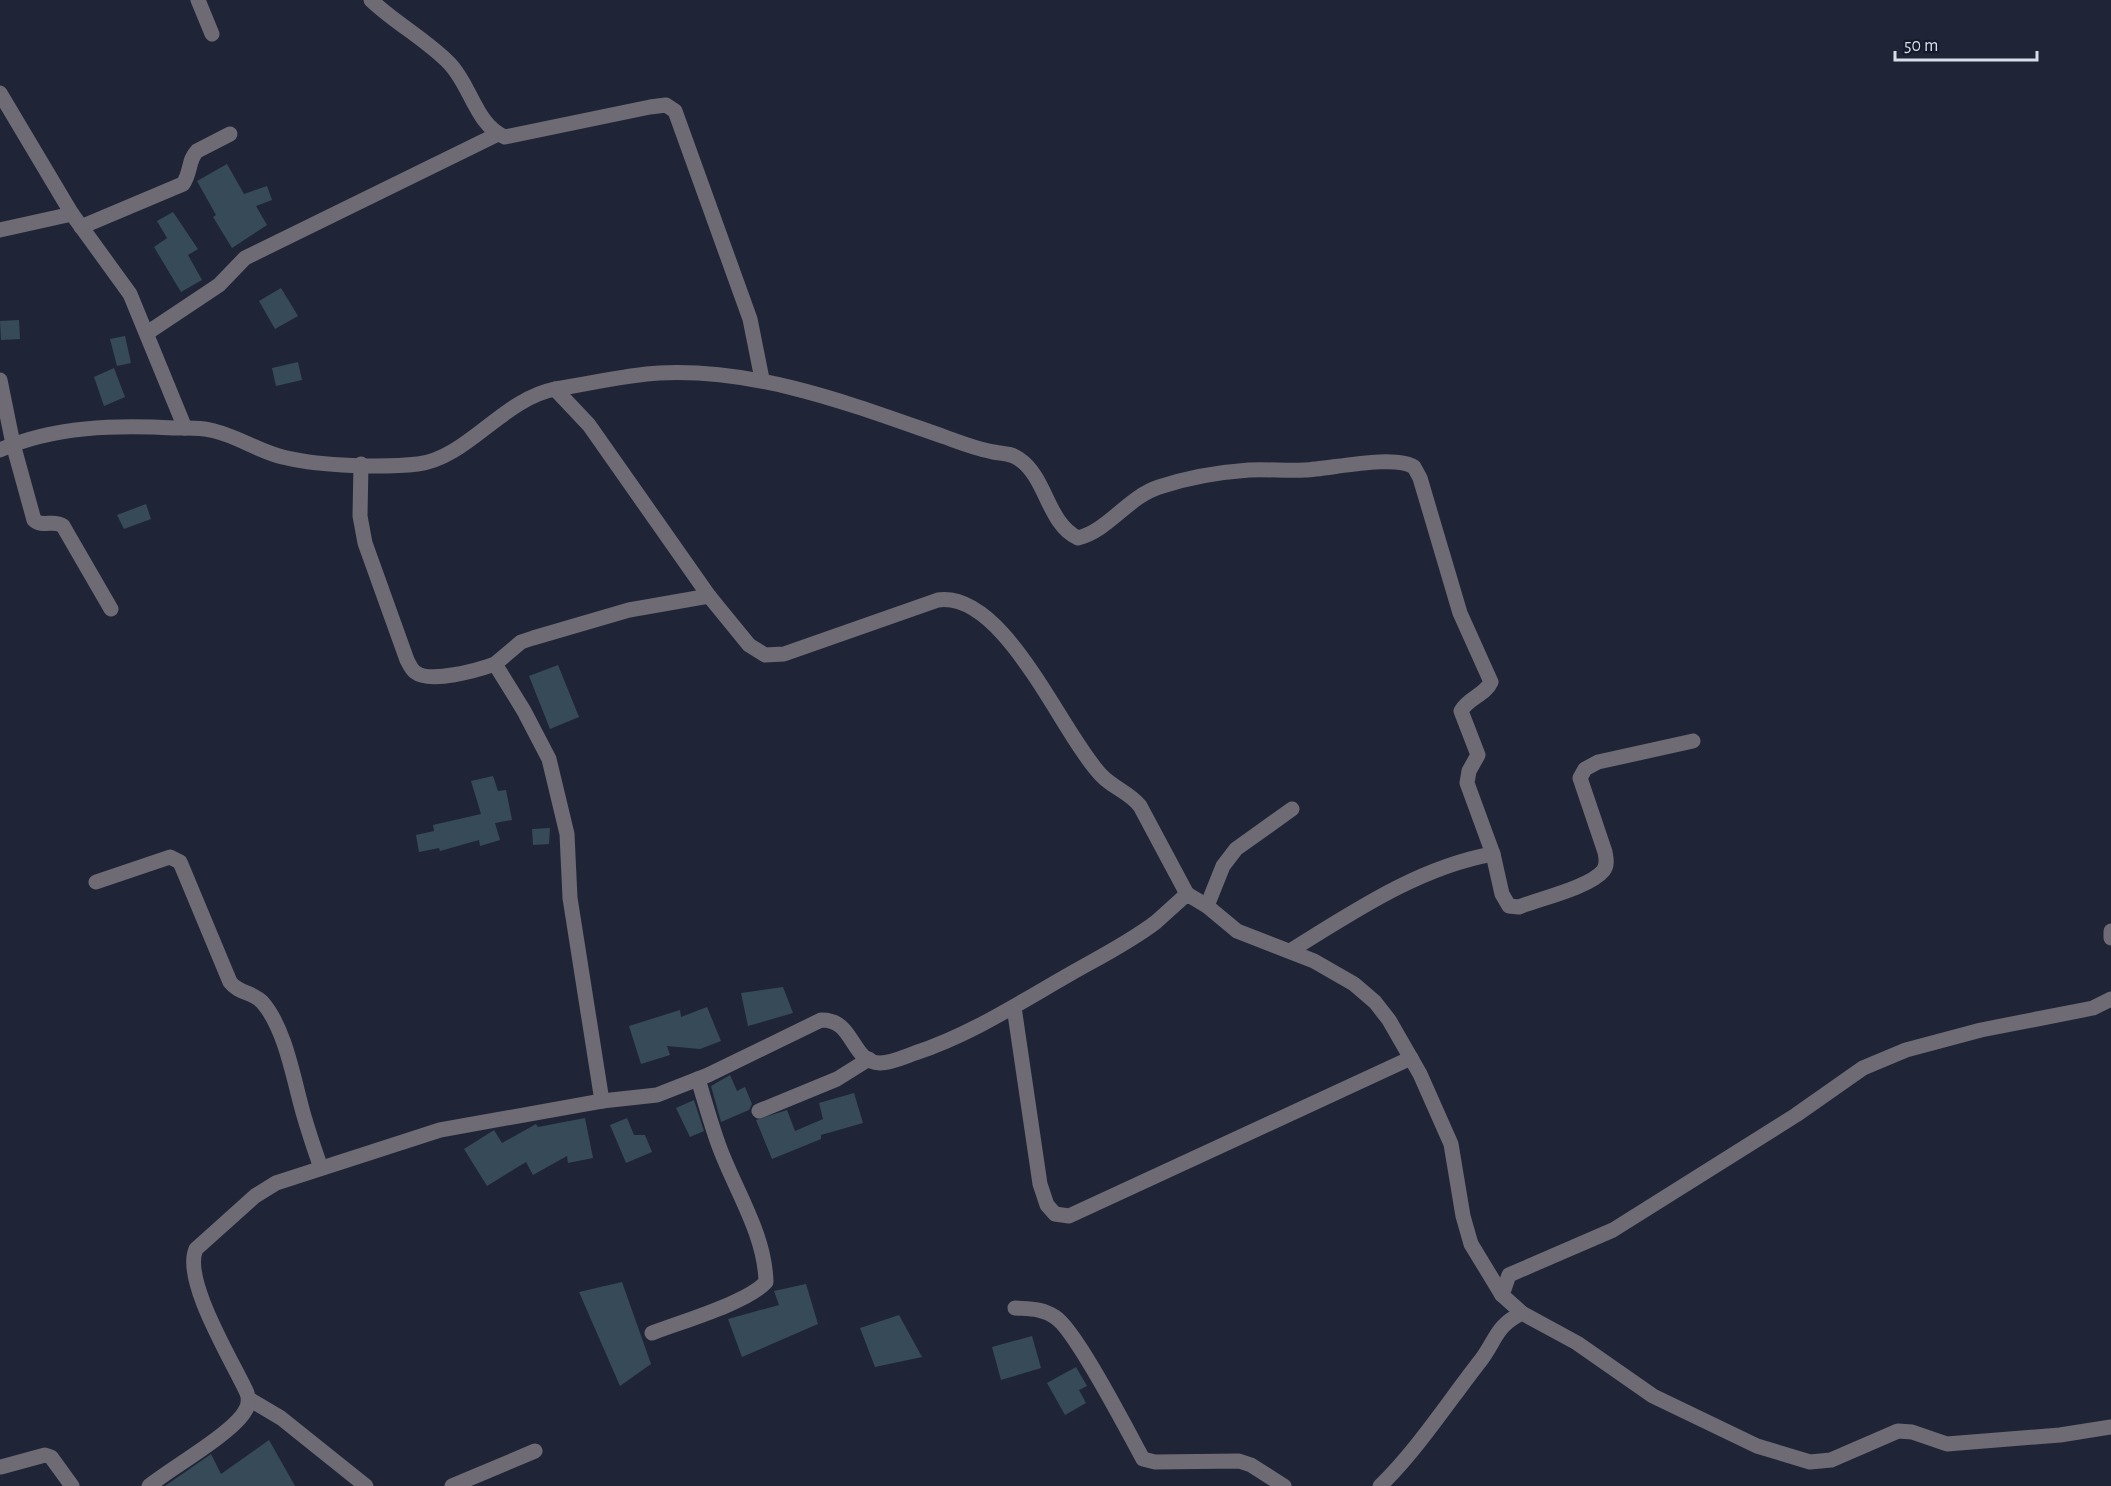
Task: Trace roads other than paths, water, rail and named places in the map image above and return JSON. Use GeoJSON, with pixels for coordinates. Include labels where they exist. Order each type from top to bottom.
{"type":"FeatureCollection","features":[{"type":"Feature","properties":{"kind":"street"},"geometry":{"type":"LineString","coordinates":[[198,0],[212,34]]}},
{"type":"Feature","properties":{"kind":"street"},"geometry":{"type":"LineString","coordinates":[[371,0],[450,64],[484,120],[498,134],[514,137],[650,107],[666,105],[675,111],[750,319],[762,379]]}},
{"type":"Feature","properties":{"kind":"street"},"geometry":{"type":"LineString","coordinates":[[0,93],[72,214],[130,294],[185,428]]}},
{"type":"Feature","properties":{"kind":"street"},"geometry":{"type":"LineString","coordinates":[[81,227],[183,184],[189,176],[193,155],[230,134]]}},
{"type":"Feature","properties":{"kind":"street"},"geometry":{"type":"LineString","coordinates":[[147,333],[219,285],[246,258],[376,192],[498,134]]}},
{"type":"Feature","properties":{"kind":"street"},"geometry":{"type":"LineString","coordinates":[[0,230],[72,214]]}},
{"type":"Feature","properties":{"kind":"street"},"geometry":{"type":"LineString","coordinates":[[7,447],[37,436],[65,431],[149,426],[209,429],[286,458],[361,464],[420,464],[440,458],[539,392],[658,373],[762,379],[876,413],[988,452],[1009,454],[1019,459],[1034,474],[1053,511],[1069,534],[1078,538],[1090,535],[1144,494],[1159,487],[1249,470],[1304,470],[1395,462],[1408,464],[1420,478],[1460,613],[1491,682],[1489,687],[1466,702],[1461,711],[1478,755],[1469,771],[1467,783],[1493,854],[1502,894],[1509,906],[1519,907],[1582,884],[1603,872],[1606,865],[1605,852],[1580,778],[1585,769],[1598,762],[1693,741]]}},
{"type":"Feature","properties":{"kind":"street"},"geometry":{"type":"LineString","coordinates":[[0,380],[7,447],[34,520],[43,525],[55,523],[63,526],[111,609]]}},
{"type":"Feature","properties":{"kind":"street"},"geometry":{"type":"LineString","coordinates":[[555,389],[589,425],[709,596],[749,645],[765,655],[774,656],[938,600],[956,600],[981,612],[1032,671],[1102,776],[1130,794],[1140,806],[1186,894],[1207,906],[1237,931],[1314,962],[1361,990],[1389,1020],[1411,1058],[1451,1144],[1463,1216],[1471,1244],[1502,1295],[1522,1313],[1577,1344],[1653,1396],[1757,1446],[1810,1462],[1831,1460],[1898,1431],[1912,1432],[1947,1444],[2060,1435],[2111,1427]]}},
{"type":"Feature","properties":{"kind":"street"},"geometry":{"type":"LineString","coordinates":[[361,464],[360,516],[365,543],[407,660],[414,672],[426,678],[473,672],[495,664],[521,642],[629,610],[709,596]]}},
{"type":"Feature","properties":{"kind":"street"},"geometry":{"type":"LineString","coordinates":[[495,664],[524,711],[549,759],[567,834],[572,920],[602,1101]]}},
{"type":"Feature","properties":{"kind":"street"},"geometry":{"type":"LineString","coordinates":[[1207,906],[1223,866],[1236,849],[1292,809]]}},
{"type":"Feature","properties":{"kind":"street"},"geometry":{"type":"LineString","coordinates":[[1290,951],[1362,906],[1432,873],[1471,858],[1493,854]]}},
{"type":"Feature","properties":{"kind":"street"},"geometry":{"type":"LineString","coordinates":[[96,882],[170,857],[180,862],[230,982],[241,992],[255,995],[271,1016],[289,1057],[321,1168]]}},
{"type":"Feature","properties":{"kind":"street"},"geometry":{"type":"LineString","coordinates":[[366,1486],[281,1418],[249,1400],[210,1318],[193,1270],[194,1254],[255,1196],[276,1183],[440,1130],[602,1101],[657,1095],[698,1080],[821,1020],[832,1020],[842,1024],[857,1050],[869,1059],[878,1063],[892,1061],[953,1041],[1154,923],[1186,894]]}},
{"type":"Feature","properties":{"kind":"street"},"geometry":{"type":"LineString","coordinates":[[2111,931],[2111,938]]}},
{"type":"Feature","properties":{"kind":"street"},"geometry":{"type":"LineString","coordinates":[[1502,1295],[1509,1275],[1612,1230],[1796,1115],[1863,1068],[1906,1050],[1981,1030],[2093,1008],[2111,999]]}},
{"type":"Feature","properties":{"kind":"street"},"geometry":{"type":"LineString","coordinates":[[1014,1006],[1040,1184],[1047,1205],[1055,1214],[1069,1216],[1411,1058]]}},
{"type":"Feature","properties":{"kind":"street"},"geometry":{"type":"LineString","coordinates":[[759,1111],[837,1079],[869,1059]]}},
{"type":"Feature","properties":{"kind":"street"},"geometry":{"type":"LineString","coordinates":[[652,1333],[721,1306],[760,1288],[766,1282],[750,1216],[719,1147],[698,1080]]}},
{"type":"Feature","properties":{"kind":"street"},"geometry":{"type":"LineString","coordinates":[[1015,1308],[1040,1309],[1057,1318],[1082,1354],[1143,1459],[1149,1462],[1239,1461],[1251,1465],[1284,1486]]}},
{"type":"Feature","properties":{"kind":"street"},"geometry":{"type":"LineString","coordinates":[[1380,1486],[1408,1457],[1488,1351],[1504,1323],[1522,1313]]}},
{"type":"Feature","properties":{"kind":"street"},"geometry":{"type":"LineString","coordinates":[[148,1486],[218,1437],[243,1413],[249,1400]]}},
{"type":"Feature","properties":{"kind":"street"},"geometry":{"type":"LineString","coordinates":[[452,1486],[535,1451]]}},
{"type":"Feature","properties":{"kind":"street"},"geometry":{"type":"LineString","coordinates":[[1,1467],[45,1455],[51,1457],[72,1486]]}}]}
